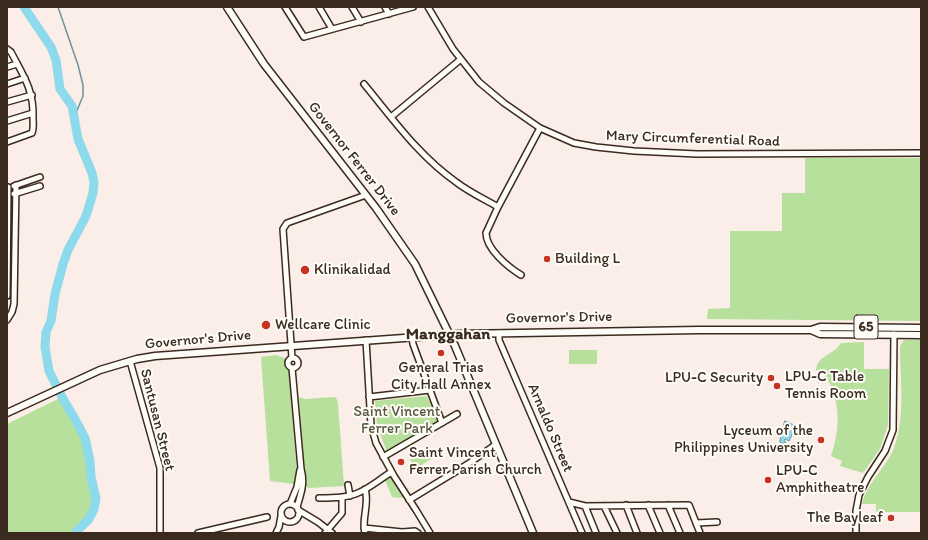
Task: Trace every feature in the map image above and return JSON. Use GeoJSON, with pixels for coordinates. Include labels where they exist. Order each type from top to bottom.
{"type":"FeatureCollection","features":[{"type":"Feature","properties":{"kind":"main road","name":"Governor Ferrer Drive"},"geometry":{"type":"LineString","coordinates":[[227,7],[264,64],[386,221],[415,264],[449,334],[533,533]]}},
{"type":"Feature","properties":{"kind":"main road","name":"Governor's Drive"},"geometry":{"type":"LineString","coordinates":[[7,413],[100,370],[130,361],[155,356],[449,334],[499,332],[811,330],[820,327],[921,328]]}},
{"type":"Feature","properties":{"kind":"main road","name":"Governor's Drive"},"geometry":{"type":"LineString","coordinates":[[811,330],[820,334],[921,335]]}},
{"type":"Feature","properties":{"kind":"street"},"geometry":{"type":"LineString","coordinates":[[285,7],[303,36],[306,37],[413,7]]}},
{"type":"Feature","properties":{"kind":"street"},"geometry":{"type":"LineString","coordinates":[[319,7],[332,29]]}},
{"type":"Feature","properties":{"kind":"street"},"geometry":{"type":"LineString","coordinates":[[352,7],[361,22]]}},
{"type":"Feature","properties":{"kind":"street"},"geometry":{"type":"LineString","coordinates":[[385,7],[389,14]]}},
{"type":"Feature","properties":{"kind":"street","name":"Mary Circumferential Road"},"geometry":{"type":"LineString","coordinates":[[430,7],[453,49],[479,82],[504,103],[540,128],[574,143],[634,151],[697,154],[921,153]]}},
{"type":"Feature","properties":{"kind":"street"},"geometry":{"type":"LineString","coordinates":[[7,49],[11,52],[32,95],[33,113],[32,133],[7,142]]}},
{"type":"Feature","properties":{"kind":"street"},"geometry":{"type":"LineString","coordinates":[[391,117],[461,59]]}},
{"type":"Feature","properties":{"kind":"street"},"geometry":{"type":"LineString","coordinates":[[7,67],[17,64]]}},
{"type":"Feature","properties":{"kind":"street"},"geometry":{"type":"LineString","coordinates":[[7,84],[25,78]]}},
{"type":"Feature","properties":{"kind":"street"},"geometry":{"type":"LineString","coordinates":[[364,84],[408,139],[431,162],[456,183],[498,207]]}},
{"type":"Feature","properties":{"kind":"street"},"geometry":{"type":"LineString","coordinates":[[7,102],[32,95]]}},
{"type":"Feature","properties":{"kind":"street"},"geometry":{"type":"LineString","coordinates":[[7,121],[33,113]]}},
{"type":"Feature","properties":{"kind":"street"},"geometry":{"type":"LineString","coordinates":[[521,275],[506,265],[492,248],[486,237],[486,233],[498,207],[540,128]]}},
{"type":"Feature","properties":{"kind":"street"},"geometry":{"type":"LineString","coordinates":[[7,296],[8,187],[40,177]]}},
{"type":"Feature","properties":{"kind":"street"},"geometry":{"type":"LineString","coordinates":[[7,320],[12,312],[14,304],[16,185]]}},
{"type":"Feature","properties":{"kind":"street"},"geometry":{"type":"LineString","coordinates":[[8,196],[40,186]]}},
{"type":"Feature","properties":{"kind":"street"},"geometry":{"type":"LineString","coordinates":[[298,517],[298,509],[304,478],[301,469],[292,368],[288,363],[289,359],[292,358],[292,345],[283,229],[286,223],[366,195]]}},
{"type":"Feature","properties":{"kind":"street","name":"Arnaldo Street"},"geometry":{"type":"LineString","coordinates":[[499,332],[499,340],[582,533]]}},
{"type":"Feature","properties":{"kind":"street"},"geometry":{"type":"LineString","coordinates":[[856,533],[856,511],[859,495],[868,477],[885,451],[893,430],[894,334]]}},
{"type":"Feature","properties":{"kind":"street"},"geometry":{"type":"LineString","coordinates":[[412,337],[413,344],[442,423]]}},
{"type":"Feature","properties":{"kind":"street"},"geometry":{"type":"LineString","coordinates":[[366,340],[371,425],[376,443],[383,457],[430,533]]}},
{"type":"Feature","properties":{"kind":"street","name":"Santusan Street"},"geometry":{"type":"LineString","coordinates":[[130,361],[160,468],[160,533]]}},
{"type":"Feature","properties":{"kind":"street"},"geometry":{"type":"LineString","coordinates":[[369,397],[430,390]]}},
{"type":"Feature","properties":{"kind":"street"},"geometry":{"type":"LineString","coordinates":[[383,457],[457,414]]}},
{"type":"Feature","properties":{"kind":"street"},"geometry":{"type":"LineString","coordinates":[[409,500],[468,464],[495,445]]}},
{"type":"Feature","properties":{"kind":"street"},"geometry":{"type":"LineString","coordinates":[[276,533],[279,527],[282,508],[287,504],[290,504],[298,487],[301,469]]}},
{"type":"Feature","properties":{"kind":"street"},"geometry":{"type":"LineString","coordinates":[[319,498],[350,496],[365,489],[390,473]]}},
{"type":"Feature","properties":{"kind":"street"},"geometry":{"type":"LineString","coordinates":[[348,485],[350,496]]}},
{"type":"Feature","properties":{"kind":"street"},"geometry":{"type":"LineString","coordinates":[[365,489],[367,498],[364,530],[396,532],[415,531],[418,533]]}},
{"type":"Feature","properties":{"kind":"street"},"geometry":{"type":"LineString","coordinates":[[290,504],[328,532],[342,514],[342,497]]}},
{"type":"Feature","properties":{"kind":"street"},"geometry":{"type":"LineString","coordinates":[[568,502],[585,506],[689,505],[700,533]]}},
{"type":"Feature","properties":{"kind":"street"},"geometry":{"type":"LineString","coordinates":[[626,505],[637,533]]}},
{"type":"Feature","properties":{"kind":"street"},"geometry":{"type":"LineString","coordinates":[[648,505],[660,533]]}},
{"type":"Feature","properties":{"kind":"street"},"geometry":{"type":"LineString","coordinates":[[668,505],[680,533]]}},
{"type":"Feature","properties":{"kind":"street"},"geometry":{"type":"LineString","coordinates":[[585,506],[596,533]]}},
{"type":"Feature","properties":{"kind":"street"},"geometry":{"type":"LineString","coordinates":[[604,506],[616,533]]}},
{"type":"Feature","properties":{"kind":"street"},"geometry":{"type":"LineString","coordinates":[[281,516],[286,521],[291,522],[298,517],[309,518]]}},
{"type":"Feature","properties":{"kind":"street"},"geometry":{"type":"LineString","coordinates":[[198,533],[266,517]]}},
{"type":"Feature","properties":{"kind":"street"},"geometry":{"type":"LineString","coordinates":[[279,527],[286,521]]}},
{"type":"Feature","properties":{"kind":"street"},"geometry":{"type":"LineString","coordinates":[[696,523],[717,522]]}},
{"type":"Feature","properties":{"kind":"green space"},"geometry":{"type":"Polygon","coordinates":[[[805,158],[921,158],[921,321],[707,319],[708,309],[730,308],[730,231],[782,231],[782,193],[805,193],[805,158]]]}},
{"type":"Feature","properties":{"kind":"green space"},"geometry":{"type":"Polygon","coordinates":[[[904,340],[921,340],[921,512],[876,512],[876,504],[862,504],[864,496],[893,450],[897,438],[901,412],[900,346],[904,340]]]}},
{"type":"Feature","properties":{"kind":"green space"},"geometry":{"type":"Polygon","coordinates":[[[864,342],[864,369],[889,369],[888,425],[880,449],[863,473],[840,466],[842,461],[831,456],[836,438],[838,420],[836,402],[834,393],[824,374],[818,370],[816,371],[819,362],[834,351],[841,343],[864,342]]]}},
{"type":"Feature","properties":{"kind":"green space"},"geometry":{"type":"Polygon","coordinates":[[[569,350],[597,350],[597,364],[569,364],[569,350]]]}},
{"type":"Feature","properties":{"kind":"green space"},"geometry":{"type":"Polygon","coordinates":[[[276,355],[285,358],[289,371],[297,475],[294,484],[270,481],[261,357],[276,355]]]}},
{"type":"Feature","properties":{"kind":"green space","name":"Saint Vincent Ferrer Park"},"geometry":{"type":"Polygon","coordinates":[[[427,396],[437,422],[387,452],[377,426],[375,401],[427,396]]]}},
{"type":"Feature","properties":{"kind":"green space"},"geometry":{"type":"Polygon","coordinates":[[[62,397],[78,423],[86,444],[95,497],[93,513],[75,533],[7,533],[7,424],[62,397]]]}},
{"type":"Feature","properties":{"kind":"green space"},"geometry":{"type":"Polygon","coordinates":[[[336,397],[338,404],[344,486],[309,488],[305,486],[306,476],[304,476],[299,398],[336,397]]]}},
{"type":"Feature","properties":{"kind":"green space"},"geometry":{"type":"Polygon","coordinates":[[[428,449],[433,458],[415,469],[410,459],[428,449]]]}},
{"type":"Feature","properties":{"kind":"green space"},"geometry":{"type":"Polygon","coordinates":[[[391,476],[404,498],[392,497],[385,480],[391,476]]]}},
{"type":"Feature","properties":{"kind":"water"},"geometry":{"type":"Polygon","coordinates":[[[785,421],[796,426],[789,441],[785,439],[785,444],[780,442],[785,421]]]}},
{"type":"Feature","properties":{"kind":"waterway"},"geometry":{"type":"LineString","coordinates":[[24,7],[51,47],[56,60],[60,89],[72,106],[78,139],[92,173],[94,182],[93,193],[86,216],[68,250],[63,264],[55,294],[51,321],[46,332],[45,347],[49,371],[85,438],[96,498],[94,509],[89,519],[75,533]]}},
{"type":"Feature","properties":{"kind":"waterway"},"geometry":{"type":"LineString","coordinates":[[58,7],[78,65],[83,85],[83,96],[76,113],[75,125]]}},
{"type":"Feature","properties":{"kind":"place","name":"Building L"},"geometry":{"type":"Point","coordinates":[547,259]}},
{"type":"Feature","properties":{"kind":"place","name":"Klinikalidad"},"geometry":{"type":"Point","coordinates":[305,270]}},
{"type":"Feature","properties":{"kind":"place","name":"Wellcare Clinic"},"geometry":{"type":"Point","coordinates":[266,325]}},
{"type":"Feature","properties":{"kind":"place","name":"General Trias City Hall Annex"},"geometry":{"type":"Point","coordinates":[441,353]}},
{"type":"Feature","properties":{"kind":"place","name":"LPU-C Security"},"geometry":{"type":"Point","coordinates":[771,378]}},
{"type":"Feature","properties":{"kind":"place","name":"LPU-C Table Tennis Room"},"geometry":{"type":"Point","coordinates":[777,386]}},
{"type":"Feature","properties":{"kind":"place","name":"Lyceum of the Philippines University"},"geometry":{"type":"Point","coordinates":[821,440]}},
{"type":"Feature","properties":{"kind":"place","name":"Saint Vincent Ferrer Parish Church"},"geometry":{"type":"Point","coordinates":[401,462]}},
{"type":"Feature","properties":{"kind":"place","name":"LPU-C Amphitheatre"},"geometry":{"type":"Point","coordinates":[768,480]}},
{"type":"Feature","properties":{"kind":"place","name":"The Bayleaf"},"geometry":{"type":"Point","coordinates":[891,518]}},
{"type":"Feature","properties":{"kind":"district","name":"Manggahan"},"geometry":{"type":"Point","coordinates":[448,335]}}]}
